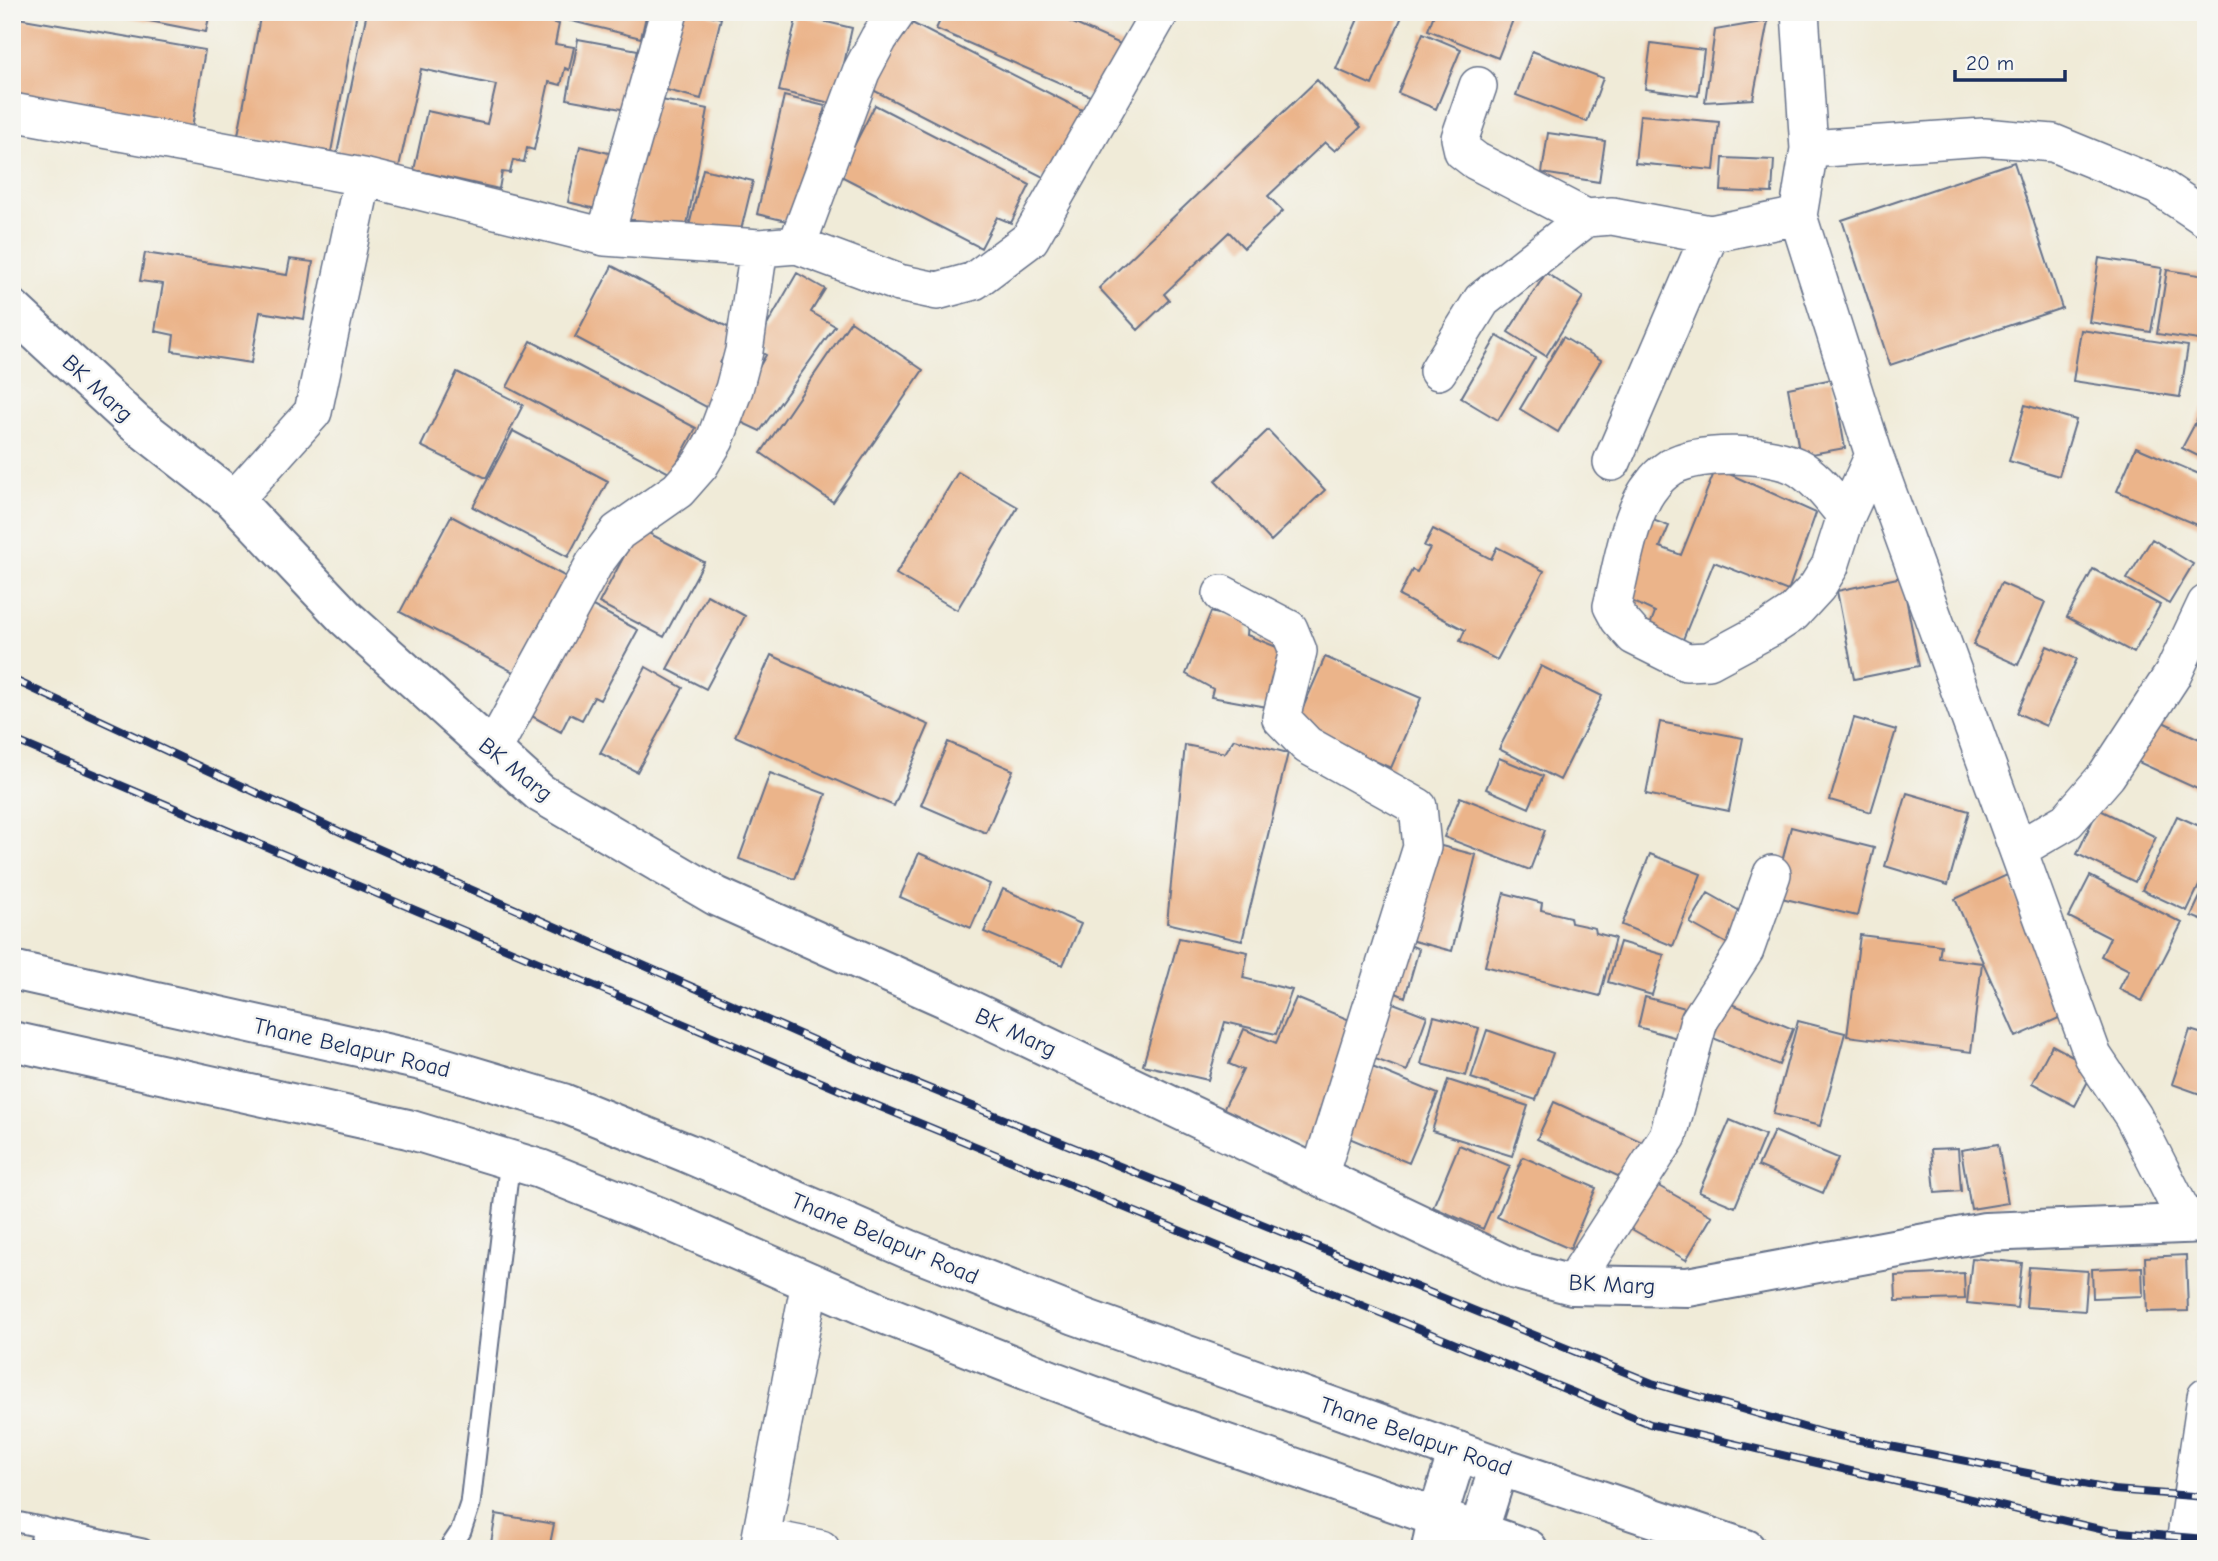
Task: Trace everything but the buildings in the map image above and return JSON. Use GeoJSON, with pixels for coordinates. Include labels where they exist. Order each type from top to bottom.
{"type":"FeatureCollection","features":[{"type":"Feature","properties":{"kind":"main road","name":"BK Marg"},"geometry":{"type":"LineString","coordinates":[[12,309],[134,422],[234,500],[346,618],[540,793],[716,896],[945,998],[1516,1270],[1572,1285],[1688,1287],[1985,1232],[2197,1224]]}},
{"type":"Feature","properties":{"kind":"main road","name":"Thane Belapur Road"},"geometry":{"type":"LineString","coordinates":[[12,970],[426,1062],[563,1103],[687,1153],[908,1249],[1075,1315],[1499,1466],[1746,1549]]}},
{"type":"Feature","properties":{"kind":"main road"},"geometry":{"type":"LineString","coordinates":[[12,1041],[408,1129],[540,1168],[881,1313],[1434,1533],[1528,1549]]}},
{"type":"Feature","properties":{"kind":"main road"},"geometry":{"type":"LineString","coordinates":[[1434,1533],[1458,1451]]}},
{"type":"Feature","properties":{"kind":"main road"},"geometry":{"type":"LineString","coordinates":[[1475,1540],[1499,1466]]}},
{"type":"Feature","properties":{"kind":"street"},"geometry":{"type":"LineString","coordinates":[[605,237],[668,12]]}},
{"type":"Feature","properties":{"kind":"street"},"geometry":{"type":"LineString","coordinates":[[797,245],[860,72],[897,12]]}},
{"type":"Feature","properties":{"kind":"street"},"geometry":{"type":"LineString","coordinates":[[12,112],[363,177],[605,237],[759,248],[797,245],[899,284],[937,291],[974,281],[1030,239],[1160,12]]}},
{"type":"Feature","properties":{"kind":"street"},"geometry":{"type":"LineString","coordinates":[[1800,12],[1809,149],[1798,216],[1874,455],[2093,1056],[2133,1116],[2197,1224]]}},
{"type":"Feature","properties":{"kind":"street"},"geometry":{"type":"LineString","coordinates":[[1478,86],[1460,138],[1463,151],[1476,161],[1586,218],[1612,216],[1710,234],[1798,216]]}},
{"type":"Feature","properties":{"kind":"street"},"geometry":{"type":"LineString","coordinates":[[1809,149],[1984,137],[2053,143],[2158,186],[2206,218]]}},
{"type":"Feature","properties":{"kind":"street"},"geometry":{"type":"LineString","coordinates":[[234,500],[313,412],[363,177]]}},
{"type":"Feature","properties":{"kind":"street"},"geometry":{"type":"LineString","coordinates":[[1438,371],[1482,300],[1586,218]]}},
{"type":"Feature","properties":{"kind":"street"},"geometry":{"type":"LineString","coordinates":[[1612,462],[1710,234]]}},
{"type":"Feature","properties":{"kind":"street"},"geometry":{"type":"LineString","coordinates":[[492,751],[594,564],[618,532],[678,490],[700,465],[715,440],[734,389],[744,351],[759,248]]}},
{"type":"Feature","properties":{"kind":"street"},"geometry":{"type":"LineString","coordinates":[[1846,516],[1828,493],[1802,469],[1777,459],[1703,457],[1672,467],[1651,485],[1637,509],[1612,606],[1634,636],[1686,662],[1709,662],[1772,627],[1793,613],[1817,587],[1830,566],[1846,516],[1874,455]]}},
{"type":"Feature","properties":{"kind":"street"},"geometry":{"type":"LineString","coordinates":[[1222,594],[1289,629],[1298,651],[1281,718],[1307,745],[1418,807],[1422,847],[1318,1176]]}},
{"type":"Feature","properties":{"kind":"street"},"geometry":{"type":"LineString","coordinates":[[2018,849],[2067,821],[2107,775],[2173,674],[2206,604]]}},
{"type":"Feature","properties":{"kind":"street"},"geometry":{"type":"LineString","coordinates":[[1572,1285],[1668,1136],[1699,1021],[1745,950],[1772,874]]}},
{"type":"Feature","properties":{"kind":"street"},"geometry":{"type":"LineString","coordinates":[[810,1282],[760,1543],[821,1549]]}},
{"type":"Feature","properties":{"kind":"street"},"geometry":{"type":"LineString","coordinates":[[2206,1397],[2185,1544],[2206,1548]]}},
{"type":"Feature","properties":{"kind":"lane"},"geometry":{"type":"LineString","coordinates":[[449,1549],[461,1531],[470,1504],[510,1159]]}},
{"type":"Feature","properties":{"kind":"lane"},"geometry":{"type":"LineString","coordinates":[[12,1521],[143,1549]]}},
{"type":"Feature","properties":{"kind":"lane"},"geometry":{"type":"LineString","coordinates":[[39,1549],[43,1527]]}},
{"type":"Feature","properties":{"kind":"railway"},"geometry":{"type":"LineString","coordinates":[[12,679],[345,834],[847,1055],[1652,1383],[1824,1433],[2114,1490],[2206,1497]]}},
{"type":"Feature","properties":{"kind":"railway"},"geometry":{"type":"LineString","coordinates":[[12,739],[861,1099],[1650,1424],[2108,1531],[2206,1539]]}}]}
